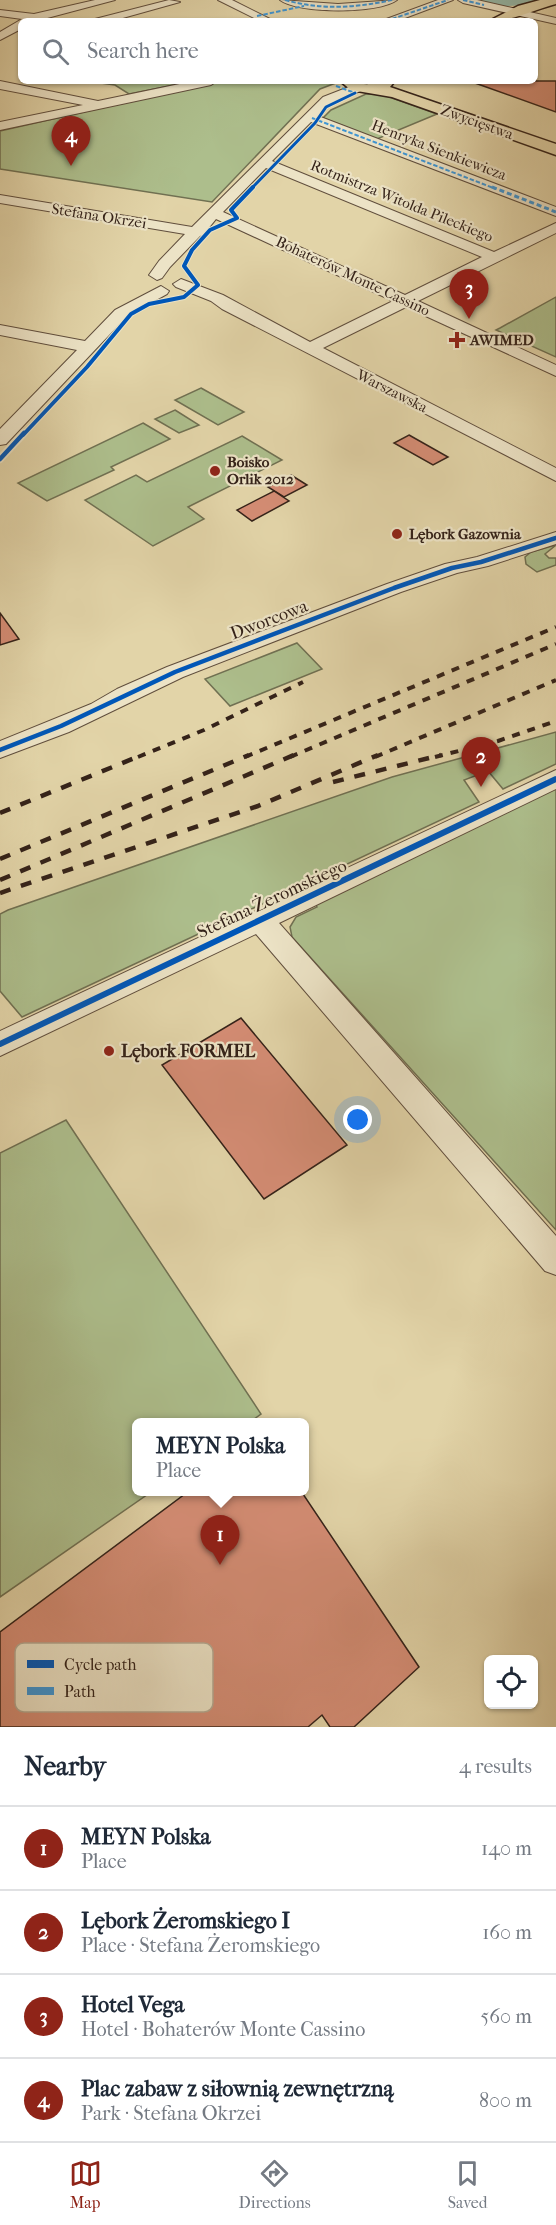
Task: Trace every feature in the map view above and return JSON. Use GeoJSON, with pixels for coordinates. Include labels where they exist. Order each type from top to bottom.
{"type":"FeatureCollection","features":[{"type":"Feature","properties":{"kind":"main road"},"geometry":{"type":"LineString","coordinates":[[515,16],[555,1]]}},
{"type":"Feature","properties":{"kind":"main road","name":"Zwycięstwa"},"geometry":{"type":"LineString","coordinates":[[372,86],[556,150]]}},
{"type":"Feature","properties":{"kind":"street"},"geometry":{"type":"LineString","coordinates":[[33,18],[110,0]]}},
{"type":"Feature","properties":{"kind":"street"},"geometry":{"type":"LineString","coordinates":[[225,0],[261,18]]}},
{"type":"Feature","properties":{"kind":"street"},"geometry":{"type":"LineString","coordinates":[[285,0],[303,6]]}},
{"type":"Feature","properties":{"kind":"street"},"geometry":{"type":"LineString","coordinates":[[257,16],[303,6],[322,7],[392,0]]}},
{"type":"Feature","properties":{"kind":"street"},"geometry":{"type":"LineString","coordinates":[[395,18],[448,0]]}},
{"type":"Feature","properties":{"kind":"street"},"geometry":{"type":"LineString","coordinates":[[463,0],[515,16],[531,18]]}},
{"type":"Feature","properties":{"kind":"street"},"geometry":{"type":"LineString","coordinates":[[110,18],[174,1]]}},
{"type":"Feature","properties":{"kind":"street"},"geometry":{"type":"LineString","coordinates":[[0,13],[24,18]]}},
{"type":"Feature","properties":{"kind":"street"},"geometry":{"type":"LineString","coordinates":[[538,19],[556,21]]}},
{"type":"Feature","properties":{"kind":"street"},"geometry":{"type":"LineString","coordinates":[[0,126],[197,84]]}},
{"type":"Feature","properties":{"kind":"street"},"geometry":{"type":"LineString","coordinates":[[0,85],[82,99],[98,105]]}},
{"type":"Feature","properties":{"kind":"street"},"geometry":{"type":"LineString","coordinates":[[0,440],[128,308],[165,284],[177,253],[297,128],[330,98],[372,86]]}},
{"type":"Feature","properties":{"kind":"street"},"geometry":{"type":"LineString","coordinates":[[297,128],[298,122],[318,100],[372,86]]}},
{"type":"Feature","properties":{"kind":"street","name":"Henryka Sienkiewicza"},"geometry":{"type":"LineString","coordinates":[[310,117],[556,212]]}},
{"type":"Feature","properties":{"kind":"street","name":"Rotmistrza Witolda Pileckiego"},"geometry":{"type":"LineString","coordinates":[[264,162],[494,257]]}},
{"type":"Feature","properties":{"kind":"street","name":"Stefana Okrzei"},"geometry":{"type":"LineString","coordinates":[[0,199],[198,232]]}},
{"type":"Feature","properties":{"kind":"street","name":"Bohaterów Monte Cassino"},"geometry":{"type":"LineString","coordinates":[[214,214],[234,220],[556,371]]}},
{"type":"Feature","properties":{"kind":"street"},"geometry":{"type":"LineString","coordinates":[[310,348],[556,227]]}},
{"type":"Feature","properties":{"kind":"street","name":"Warszawska"},"geometry":{"type":"LineString","coordinates":[[165,284],[228,306],[556,475]]}},
{"type":"Feature","properties":{"kind":"street"},"geometry":{"type":"LineString","coordinates":[[0,330],[88,347]]}},
{"type":"Feature","properties":{"kind":"street","name":"Dworcowa"},"geometry":{"type":"LineString","coordinates":[[0,750],[99,709],[125,694],[179,677],[448,578],[481,562],[556,538]]}},
{"type":"Feature","properties":{"kind":"street","name":"Stefana Żeromskiego"},"geometry":{"type":"LineString","coordinates":[[0,1044],[556,779]]}},
{"type":"Feature","properties":{"kind":"street"},"geometry":{"type":"LineString","coordinates":[[261,921],[556,1260]]}},
{"type":"Feature","properties":{"kind":"green space"},"geometry":{"type":"Polygon","coordinates":[[[108,84],[179,84],[129,94],[115,85],[108,84]]]}},
{"type":"Feature","properties":{"kind":"green space"},"geometry":{"type":"Polygon","coordinates":[[[207,84],[333,84],[320,89],[212,202],[0,169],[0,131],[207,84]]]}},
{"type":"Feature","properties":{"kind":"green space"},"geometry":{"type":"Polygon","coordinates":[[[366,94],[381,94],[437,114],[377,139],[323,118],[331,110],[366,94]]]}},
{"type":"Feature","properties":{"kind":"green space"},"geometry":{"type":"Polygon","coordinates":[[[556,297],[556,357],[496,330],[500,328],[556,297]]]}},
{"type":"Feature","properties":{"kind":"green space"},"geometry":{"type":"Polygon","coordinates":[[[201,388],[244,412],[218,425],[175,400],[201,388]]]}},
{"type":"Feature","properties":{"kind":"green space"},"geometry":{"type":"Polygon","coordinates":[[[175,410],[199,425],[179,433],[155,419],[175,410]]]}},
{"type":"Feature","properties":{"kind":"green space"},"geometry":{"type":"Polygon","coordinates":[[[143,423],[170,439],[111,467],[114,470],[47,501],[18,483],[143,423]]]}},
{"type":"Feature","properties":{"kind":"green space"},"geometry":{"type":"Polygon","coordinates":[[[242,436],[282,460],[188,507],[204,519],[153,546],[85,500],[136,475],[147,482],[242,436]]]}},
{"type":"Feature","properties":{"kind":"green space"},"geometry":{"type":"Polygon","coordinates":[[[556,545],[545,554],[549,558],[556,558],[556,565],[537,572],[526,564],[525,557],[531,552],[556,545]]]}},
{"type":"Feature","properties":{"kind":"green space"},"geometry":{"type":"Polygon","coordinates":[[[297,643],[322,669],[230,706],[205,679],[297,643]]]}},
{"type":"Feature","properties":{"kind":"green space"},"geometry":{"type":"Polygon","coordinates":[[[556,732],[556,764],[503,789],[488,771],[464,780],[479,802],[22,1017],[0,991],[0,914],[8,910],[392,777],[556,732]]]}},
{"type":"Feature","properties":{"kind":"green space"},"geometry":{"type":"Polygon","coordinates":[[[556,786],[556,1230],[292,937],[290,927],[296,917],[317,907],[315,903],[556,786]]]}},
{"type":"Feature","properties":{"kind":"green space"},"geometry":{"type":"Polygon","coordinates":[[[66,1120],[261,1414],[256,1418],[132,1418],[132,1496],[145,1496],[0,1597],[0,1153],[66,1120]]]}},
{"type":"Feature","properties":{"kind":"building"},"geometry":{"type":"Polygon","coordinates":[[[538,81],[556,81],[556,112],[478,84],[538,84],[538,81]]]}},
{"type":"Feature","properties":{"kind":"building"},"geometry":{"type":"Polygon","coordinates":[[[409,435],[448,457],[433,465],[394,443],[409,435]]]}},
{"type":"Feature","properties":{"kind":"building"},"geometry":{"type":"Polygon","coordinates":[[[291,475],[307,485],[284,497],[268,487],[291,475]]]}},
{"type":"Feature","properties":{"kind":"building"},"geometry":{"type":"Polygon","coordinates":[[[274,491],[289,501],[252,521],[237,510],[274,491]]]}},
{"type":"Feature","properties":{"kind":"building"},"geometry":{"type":"Polygon","coordinates":[[[0,613],[19,639],[0,645],[0,613]]]}},
{"type":"Feature","properties":{"kind":"building"},"geometry":{"type":"Polygon","coordinates":[[[241,1018],[347,1145],[264,1199],[162,1065],[241,1018]]]}},
{"type":"Feature","properties":{"kind":"building"},"geometry":{"type":"Polygon","coordinates":[[[182,1496],[304,1496],[419,1667],[354,1727],[330,1727],[322,1715],[308,1727],[0,1727],[0,1632],[182,1496]]]}},
{"type":"Feature","properties":{"kind":"waterway"},"geometry":{"type":"LineString","coordinates":[[485,0],[508,2],[529,0]]}},
{"type":"Feature","properties":{"kind":"railway"},"geometry":{"type":"LineString","coordinates":[[245,757],[556,627]]}},
{"type":"Feature","properties":{"kind":"railway"},"geometry":{"type":"LineString","coordinates":[[290,757],[556,644]]}},
{"type":"Feature","properties":{"kind":"railway"},"geometry":{"type":"LineString","coordinates":[[375,757],[556,680]]}},
{"type":"Feature","properties":{"kind":"railway"},"geometry":{"type":"LineString","coordinates":[[138,757],[204,730],[303,682]]}},
{"type":"Feature","properties":{"kind":"railway"},"geometry":{"type":"LineString","coordinates":[[435,757],[498,741],[556,721]]}},
{"type":"Feature","properties":{"kind":"railway"},"geometry":{"type":"LineString","coordinates":[[0,813],[142,755]]}},
{"type":"Feature","properties":{"kind":"railway"},"geometry":{"type":"LineString","coordinates":[[0,859],[249,755]]}},
{"type":"Feature","properties":{"kind":"railway"},"geometry":{"type":"LineString","coordinates":[[0,880],[294,755]]}},
{"type":"Feature","properties":{"kind":"railway"},"geometry":{"type":"LineString","coordinates":[[0,893],[258,806],[378,755]]}},
{"type":"Feature","properties":{"kind":"railway"},"geometry":{"type":"LineString","coordinates":[[333,782],[441,755]]}},
{"type":"Feature","properties":{"kind":"marked path"},"geometry":{"type":"LineString","coordinates":[[285,0],[324,7],[366,5],[392,0]]}},
{"type":"Feature","properties":{"kind":"marked path"},"geometry":{"type":"LineString","coordinates":[[395,18],[448,0]]}},
{"type":"Feature","properties":{"kind":"marked path"},"geometry":{"type":"LineString","coordinates":[[463,0],[484,5]]}},
{"type":"Feature","properties":{"kind":"marked path"},"geometry":{"type":"LineString","coordinates":[[257,16],[304,6]]}},
{"type":"Feature","properties":{"kind":"marked path"},"geometry":{"type":"LineString","coordinates":[[336,86],[355,93]]}},
{"type":"Feature","properties":{"kind":"marked path"},"geometry":{"type":"LineString","coordinates":[[312,118],[556,212]]}},
{"type":"Feature","properties":{"kind":"cycle path"},"geometry":{"type":"LineString","coordinates":[[0,459],[87,367],[131,314],[149,304],[184,297],[198,285],[184,266],[196,245],[214,227],[237,218],[231,210],[315,123],[326,107],[355,93]]}},
{"type":"Feature","properties":{"kind":"cycle path"},"geometry":{"type":"LineString","coordinates":[[0,750],[61,726],[175,672],[394,588],[452,568],[481,562],[556,538]]}},
{"type":"Feature","properties":{"kind":"cycle path"},"geometry":{"type":"LineString","coordinates":[[0,1044],[556,779]]}},
{"type":"Feature","properties":{"kind":"place","name":"Plac zabaw z siłownią zewnętrzną"},"geometry":{"type":"Point","coordinates":[71,166]}},
{"type":"Feature","properties":{"kind":"place","name":"Hotel Vega"},"geometry":{"type":"Point","coordinates":[469,319]}},
{"type":"Feature","properties":{"kind":"place","name":"AWIMED"},"geometry":{"type":"Point","coordinates":[457,340]}},
{"type":"Feature","properties":{"kind":"place","name":"Boisko Orlik 2012"},"geometry":{"type":"Point","coordinates":[215,471]}},
{"type":"Feature","properties":{"kind":"place","name":"Lębork Gazownia"},"geometry":{"type":"Point","coordinates":[397,534]}},
{"type":"Feature","properties":{"kind":"place","name":"Lębork Żeromskiego I"},"geometry":{"type":"Point","coordinates":[481,787]}},
{"type":"Feature","properties":{"kind":"place","name":"Lębork FORMEL"},"geometry":{"type":"Point","coordinates":[109,1051]}},
{"type":"Feature","properties":{"kind":"place","name":"MEYN Polska"},"geometry":{"type":"Point","coordinates":[220,1565]}}]}
